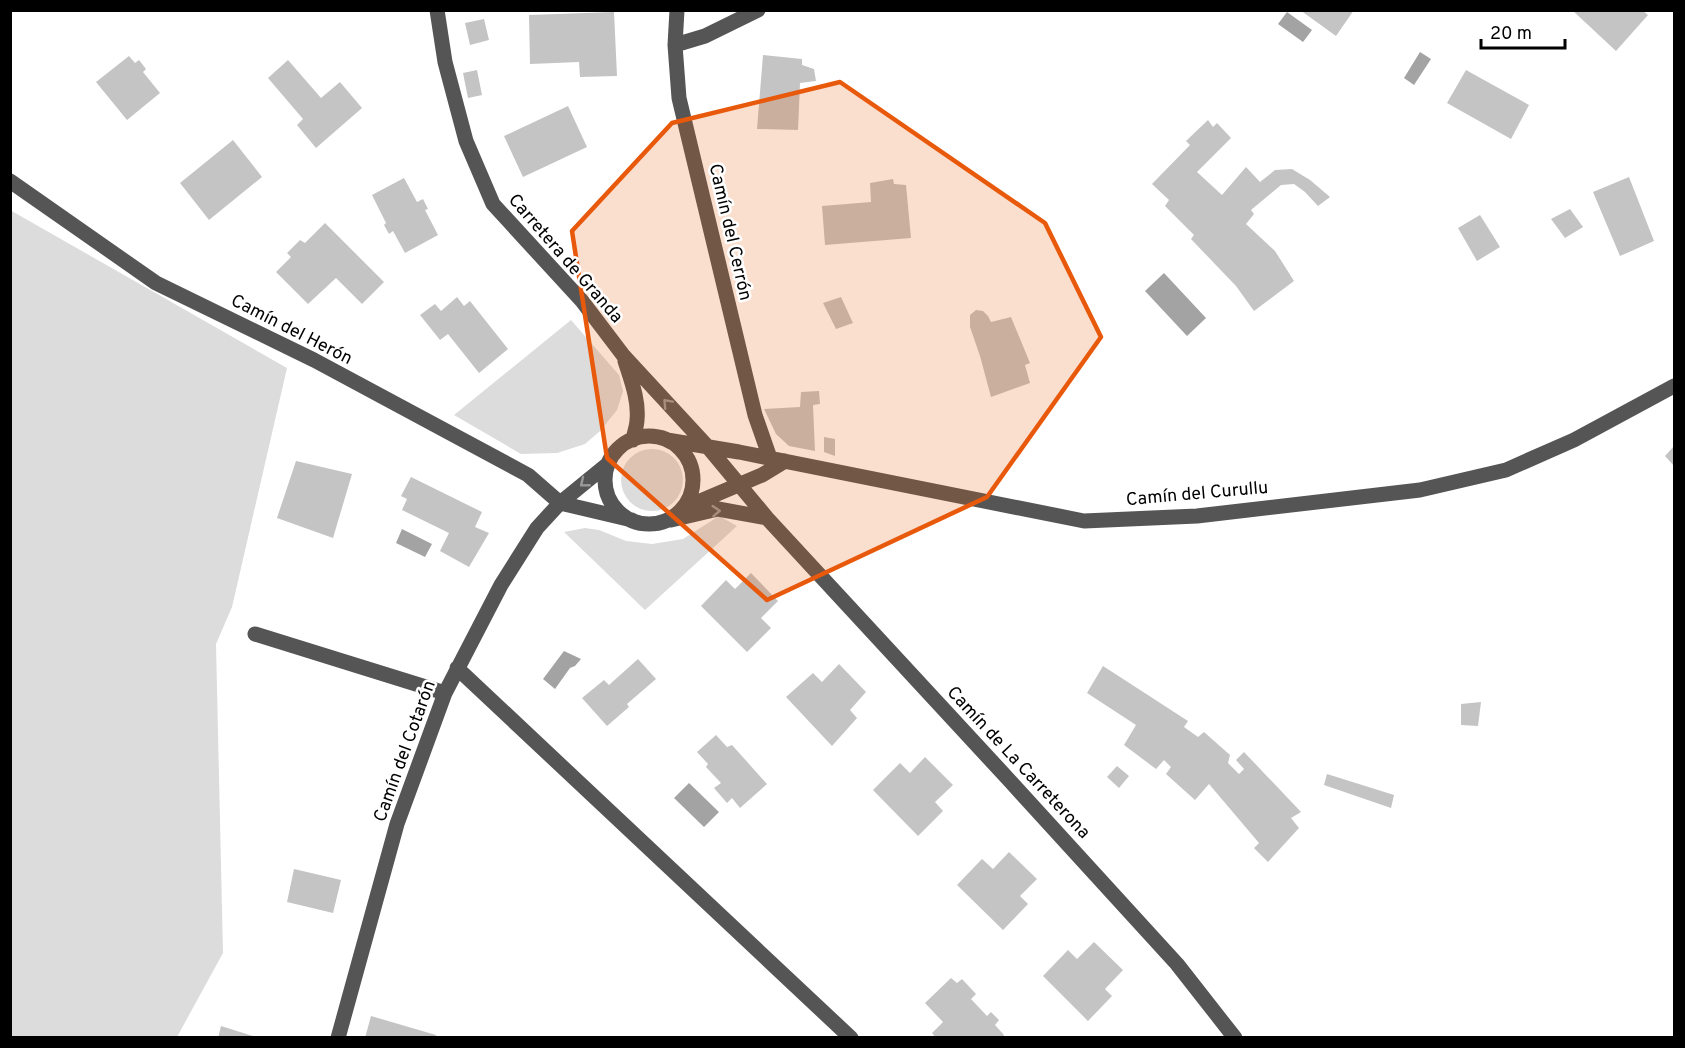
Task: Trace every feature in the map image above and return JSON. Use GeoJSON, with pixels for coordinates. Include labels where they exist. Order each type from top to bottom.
{"type":"FeatureCollection","features":[{"type":"Feature","properties":{"kind":"street","name":"Carretera de Granda"},"geometry":{"type":"LineString","coordinates":[[437,10],[445,62],[466,141],[493,204],[582,301],[623,355],[707,446]]}},
{"type":"Feature","properties":{"kind":"street","name":"Camín del Cerrón"},"geometry":{"type":"LineString","coordinates":[[677,10],[675,45],[679,98],[755,416],[778,459]]}},
{"type":"Feature","properties":{"kind":"street"},"geometry":{"type":"LineString","coordinates":[[675,45],[705,36],[758,10]]}},
{"type":"Feature","properties":{"kind":"street","name":"Camín del Herón"},"geometry":{"type":"LineString","coordinates":[[10,181],[156,283],[314,360],[528,475],[560,503]]}},
{"type":"Feature","properties":{"kind":"street","name":"Carretera de Granda"},"geometry":{"type":"LineString","coordinates":[[623,355],[634,388],[636,404],[637,419],[633,440]]}},
{"type":"Feature","properties":{"kind":"street","name":"Camín del Curullu"},"geometry":{"type":"LineString","coordinates":[[667,440],[778,459],[1084,521],[1197,516],[1420,490],[1506,470],[1574,440],[1674,386]]}},
{"type":"Feature","properties":{"kind":"street"},"geometry":{"type":"LineString","coordinates":[[632,520],[612,503],[607,490],[606,476],[609,463],[615,453],[623,445],[633,440],[644,437],[667,440],[687,458],[692,471],[693,485],[687,503]]}},
{"type":"Feature","properties":{"kind":"street"},"geometry":{"type":"LineString","coordinates":[[666,522],[687,503],[707,446]]}},
{"type":"Feature","properties":{"kind":"street","name":"Camín de La Carreterona"},"geometry":{"type":"LineString","coordinates":[[707,446],[767,518],[1177,964],[1235,1038]]}},
{"type":"Feature","properties":{"kind":"street"},"geometry":{"type":"LineString","coordinates":[[687,503],[762,475],[778,459]]}},
{"type":"Feature","properties":{"kind":"street","name":"Camín del Cotarón"},"geometry":{"type":"LineString","coordinates":[[338,1038],[397,824],[444,693],[501,585],[537,528],[560,503],[609,463]]}},
{"type":"Feature","properties":{"kind":"street"},"geometry":{"type":"LineString","coordinates":[[560,503],[643,524],[666,522],[718,509],[767,518],[760,495],[762,475]]}},
{"type":"Feature","properties":{"kind":"street"},"geometry":{"type":"LineString","coordinates":[[255,634],[444,693]]}},
{"type":"Feature","properties":{"kind":"street"},"geometry":{"type":"LineString","coordinates":[[457,668],[851,1038]]}},
{"type":"Feature","properties":{"kind":"highlighted area"},"geometry":{"type":"Polygon","coordinates":[[[840,82],[1045,223],[1101,337],[987,497],[767,600],[607,458],[572,231],[672,123],[840,82]]]}},
{"type":"Feature","properties":{"kind":"shaded area"},"geometry":{"type":"Polygon","coordinates":[[[1287,12],[1312,30],[1303,42],[1278,24],[1287,12]]]}},
{"type":"Feature","properties":{"kind":"shaded area"},"geometry":{"type":"Polygon","coordinates":[[[1420,52],[1431,59],[1414,85],[1404,78],[1420,52]]]}},
{"type":"Feature","properties":{"kind":"shaded area"},"geometry":{"type":"Polygon","coordinates":[[[10,210],[287,368],[232,607],[216,644],[223,953],[177,1037],[11,1037],[10,210]]]}},
{"type":"Feature","properties":{"kind":"shaded area"},"geometry":{"type":"Polygon","coordinates":[[[1164,273],[1206,318],[1187,336],[1145,291],[1164,273]]]}},
{"type":"Feature","properties":{"kind":"shaded area"},"geometry":{"type":"Polygon","coordinates":[[[571,320],[619,375],[623,391],[617,410],[600,431],[585,444],[557,453],[521,454],[454,415],[571,320]]]}},
{"type":"Feature","properties":{"kind":"shaded area"},"geometry":{"type":"Polygon","coordinates":[[[646,449],[658,449],[674,458],[681,468],[683,480],[681,492],[674,502],[658,511],[646,511],[635,506],[626,497],[621,486],[621,474],[626,463],[635,454],[646,449]]]}},
{"type":"Feature","properties":{"kind":"shaded area"},"geometry":{"type":"Polygon","coordinates":[[[719,516],[737,526],[645,610],[564,532],[585,528],[599,530],[626,541],[652,544],[683,539],[719,516]]]}},
{"type":"Feature","properties":{"kind":"shaded area"},"geometry":{"type":"Polygon","coordinates":[[[402,529],[432,544],[425,557],[396,543],[402,529]]]}},
{"type":"Feature","properties":{"kind":"shaded area"},"geometry":{"type":"Polygon","coordinates":[[[564,651],[581,659],[570,668],[555,689],[543,679],[564,651]]]}},
{"type":"Feature","properties":{"kind":"shaded area"},"geometry":{"type":"Polygon","coordinates":[[[689,783],[719,812],[704,827],[674,798],[689,783]]]}},
{"type":"Feature","properties":{"kind":"building"},"geometry":{"type":"Polygon","coordinates":[[[1300,10],[1354,10],[1336,36],[1300,10]]]}},
{"type":"Feature","properties":{"kind":"building"},"geometry":{"type":"Polygon","coordinates":[[[1572,10],[1642,10],[1648,15],[1616,51],[1572,10]]]}},
{"type":"Feature","properties":{"kind":"building"},"geometry":{"type":"Polygon","coordinates":[[[614,12],[617,76],[580,77],[579,62],[530,64],[529,15],[614,12]]]}},
{"type":"Feature","properties":{"kind":"building"},"geometry":{"type":"Polygon","coordinates":[[[484,19],[489,40],[470,45],[465,23],[484,19]]]}},
{"type":"Feature","properties":{"kind":"building"},"geometry":{"type":"Polygon","coordinates":[[[763,55],[802,59],[802,65],[814,69],[816,81],[800,83],[798,130],[757,129],[763,55]]]}},
{"type":"Feature","properties":{"kind":"building"},"geometry":{"type":"Polygon","coordinates":[[[129,56],[135,63],[139,60],[146,69],[143,72],[160,93],[127,120],[96,82],[129,56]]]}},
{"type":"Feature","properties":{"kind":"building"},"geometry":{"type":"Polygon","coordinates":[[[288,60],[321,98],[340,82],[362,108],[316,148],[297,125],[303,119],[268,78],[288,60]]]}},
{"type":"Feature","properties":{"kind":"building"},"geometry":{"type":"Polygon","coordinates":[[[477,70],[482,95],[468,98],[463,73],[477,70]]]}},
{"type":"Feature","properties":{"kind":"building"},"geometry":{"type":"Polygon","coordinates":[[[1466,70],[1529,105],[1511,139],[1447,103],[1466,70]]]}},
{"type":"Feature","properties":{"kind":"building"},"geometry":{"type":"Polygon","coordinates":[[[568,106],[587,147],[523,177],[504,136],[568,106]]]}},
{"type":"Feature","properties":{"kind":"building"},"geometry":{"type":"Polygon","coordinates":[[[1208,120],[1213,127],[1217,123],[1231,138],[1197,172],[1222,195],[1246,167],[1260,182],[1275,170],[1292,169],[1310,180],[1330,197],[1318,206],[1294,184],[1281,185],[1251,210],[1254,214],[1246,224],[1275,251],[1294,281],[1254,311],[1236,286],[1191,239],[1194,235],[1165,206],[1169,200],[1152,184],[1190,145],[1186,141],[1208,120]]]}},
{"type":"Feature","properties":{"kind":"building"},"geometry":{"type":"Polygon","coordinates":[[[233,140],[262,177],[209,220],[180,183],[233,140]]]}},
{"type":"Feature","properties":{"kind":"building"},"geometry":{"type":"Polygon","coordinates":[[[1629,177],[1654,241],[1620,256],[1593,192],[1629,177]]]}},
{"type":"Feature","properties":{"kind":"building"},"geometry":{"type":"Polygon","coordinates":[[[404,178],[417,202],[423,199],[428,209],[425,210],[438,235],[405,253],[393,231],[389,234],[372,195],[404,178]]]}},
{"type":"Feature","properties":{"kind":"building"},"geometry":{"type":"Polygon","coordinates":[[[893,179],[894,184],[906,185],[911,238],[825,245],[822,206],[871,202],[870,183],[893,179]]]}},
{"type":"Feature","properties":{"kind":"building"},"geometry":{"type":"Polygon","coordinates":[[[1570,209],[1583,227],[1565,238],[1551,219],[1570,209]]]}},
{"type":"Feature","properties":{"kind":"building"},"geometry":{"type":"Polygon","coordinates":[[[1480,215],[1500,247],[1477,261],[1458,228],[1480,215]]]}},
{"type":"Feature","properties":{"kind":"building"},"geometry":{"type":"Polygon","coordinates":[[[325,223],[384,282],[362,304],[336,278],[308,304],[276,272],[291,257],[287,253],[300,240],[305,243],[325,223]]]}},
{"type":"Feature","properties":{"kind":"building"},"geometry":{"type":"Polygon","coordinates":[[[457,297],[464,306],[470,301],[508,349],[479,373],[448,334],[440,340],[420,315],[435,304],[441,311],[457,297]]]}},
{"type":"Feature","properties":{"kind":"building"},"geometry":{"type":"Polygon","coordinates":[[[841,297],[853,323],[836,329],[823,303],[841,297]]]}},
{"type":"Feature","properties":{"kind":"building"},"geometry":{"type":"Polygon","coordinates":[[[976,310],[983,311],[991,322],[1011,317],[1030,363],[1025,365],[1030,383],[991,397],[970,327],[970,315],[976,310]]]}},
{"type":"Feature","properties":{"kind":"building"},"geometry":{"type":"Polygon","coordinates":[[[819,391],[820,404],[813,405],[815,451],[789,446],[776,434],[764,409],[800,407],[801,392],[819,391]]]}},
{"type":"Feature","properties":{"kind":"building"},"geometry":{"type":"Polygon","coordinates":[[[824,437],[835,439],[835,456],[824,452],[824,437]]]}},
{"type":"Feature","properties":{"kind":"building"},"geometry":{"type":"Polygon","coordinates":[[[1674,446],[1674,466],[1665,456],[1674,446]]]}},
{"type":"Feature","properties":{"kind":"building"},"geometry":{"type":"Polygon","coordinates":[[[296,461],[352,474],[333,538],[277,518],[296,461]]]}},
{"type":"Feature","properties":{"kind":"building"},"geometry":{"type":"Polygon","coordinates":[[[411,477],[482,512],[475,527],[489,533],[469,567],[440,551],[449,533],[402,510],[407,499],[401,496],[411,477]]]}},
{"type":"Feature","properties":{"kind":"building"},"geometry":{"type":"Polygon","coordinates":[[[751,573],[778,601],[761,618],[771,628],[747,652],[701,606],[726,580],[735,589],[751,573]]]}},
{"type":"Feature","properties":{"kind":"building"},"geometry":{"type":"Polygon","coordinates":[[[638,659],[656,679],[627,704],[629,707],[607,726],[582,698],[604,680],[609,685],[638,659]]]}},
{"type":"Feature","properties":{"kind":"building"},"geometry":{"type":"Polygon","coordinates":[[[839,664],[866,692],[850,710],[857,718],[832,746],[786,697],[813,673],[822,682],[839,664]]]}},
{"type":"Feature","properties":{"kind":"building"},"geometry":{"type":"Polygon","coordinates":[[[1103,666],[1188,721],[1184,727],[1198,737],[1204,732],[1230,755],[1228,763],[1239,774],[1244,769],[1236,760],[1244,752],[1301,812],[1291,818],[1299,828],[1268,862],[1254,848],[1259,843],[1209,784],[1195,800],[1166,774],[1171,767],[1164,760],[1156,769],[1124,745],[1136,725],[1087,693],[1103,666]]]}},
{"type":"Feature","properties":{"kind":"building"},"geometry":{"type":"Polygon","coordinates":[[[1481,702],[1478,726],[1461,725],[1461,704],[1481,702]]]}},
{"type":"Feature","properties":{"kind":"building"},"geometry":{"type":"Polygon","coordinates":[[[716,735],[727,747],[732,745],[767,784],[740,808],[732,798],[727,803],[714,788],[721,783],[706,767],[708,764],[697,752],[716,735]]]}},
{"type":"Feature","properties":{"kind":"building"},"geometry":{"type":"Polygon","coordinates":[[[925,757],[953,785],[935,802],[943,811],[918,836],[873,790],[900,763],[910,773],[925,757]]]}},
{"type":"Feature","properties":{"kind":"building"},"geometry":{"type":"Polygon","coordinates":[[[1117,766],[1129,776],[1119,788],[1107,777],[1117,766]]]}},
{"type":"Feature","properties":{"kind":"building"},"geometry":{"type":"Polygon","coordinates":[[[1327,774],[1394,795],[1391,808],[1324,785],[1327,774]]]}},
{"type":"Feature","properties":{"kind":"building"},"geometry":{"type":"Polygon","coordinates":[[[1009,852],[1037,879],[1020,896],[1028,904],[1003,930],[957,885],[982,859],[993,869],[1009,852]]]}},
{"type":"Feature","properties":{"kind":"building"},"geometry":{"type":"Polygon","coordinates":[[[294,869],[341,880],[333,913],[287,902],[294,869]]]}},
{"type":"Feature","properties":{"kind":"building"},"geometry":{"type":"Polygon","coordinates":[[[1094,942],[1123,970],[1105,989],[1112,996],[1088,1021],[1043,976],[1068,950],[1077,959],[1094,942]]]}},
{"type":"Feature","properties":{"kind":"building"},"geometry":{"type":"Polygon","coordinates":[[[951,978],[957,983],[962,979],[976,994],[971,999],[987,1016],[991,1012],[999,1020],[995,1025],[1004,1035],[1002,1038],[936,1038],[932,1033],[943,1022],[925,1003],[951,978]]]}},
{"type":"Feature","properties":{"kind":"building"},"geometry":{"type":"Polygon","coordinates":[[[371,1016],[436,1035],[436,1038],[365,1038],[371,1016]]]}},
{"type":"Feature","properties":{"kind":"building"},"geometry":{"type":"Polygon","coordinates":[[[221,1026],[256,1037],[256,1038],[218,1038],[221,1026]]]}}]}
